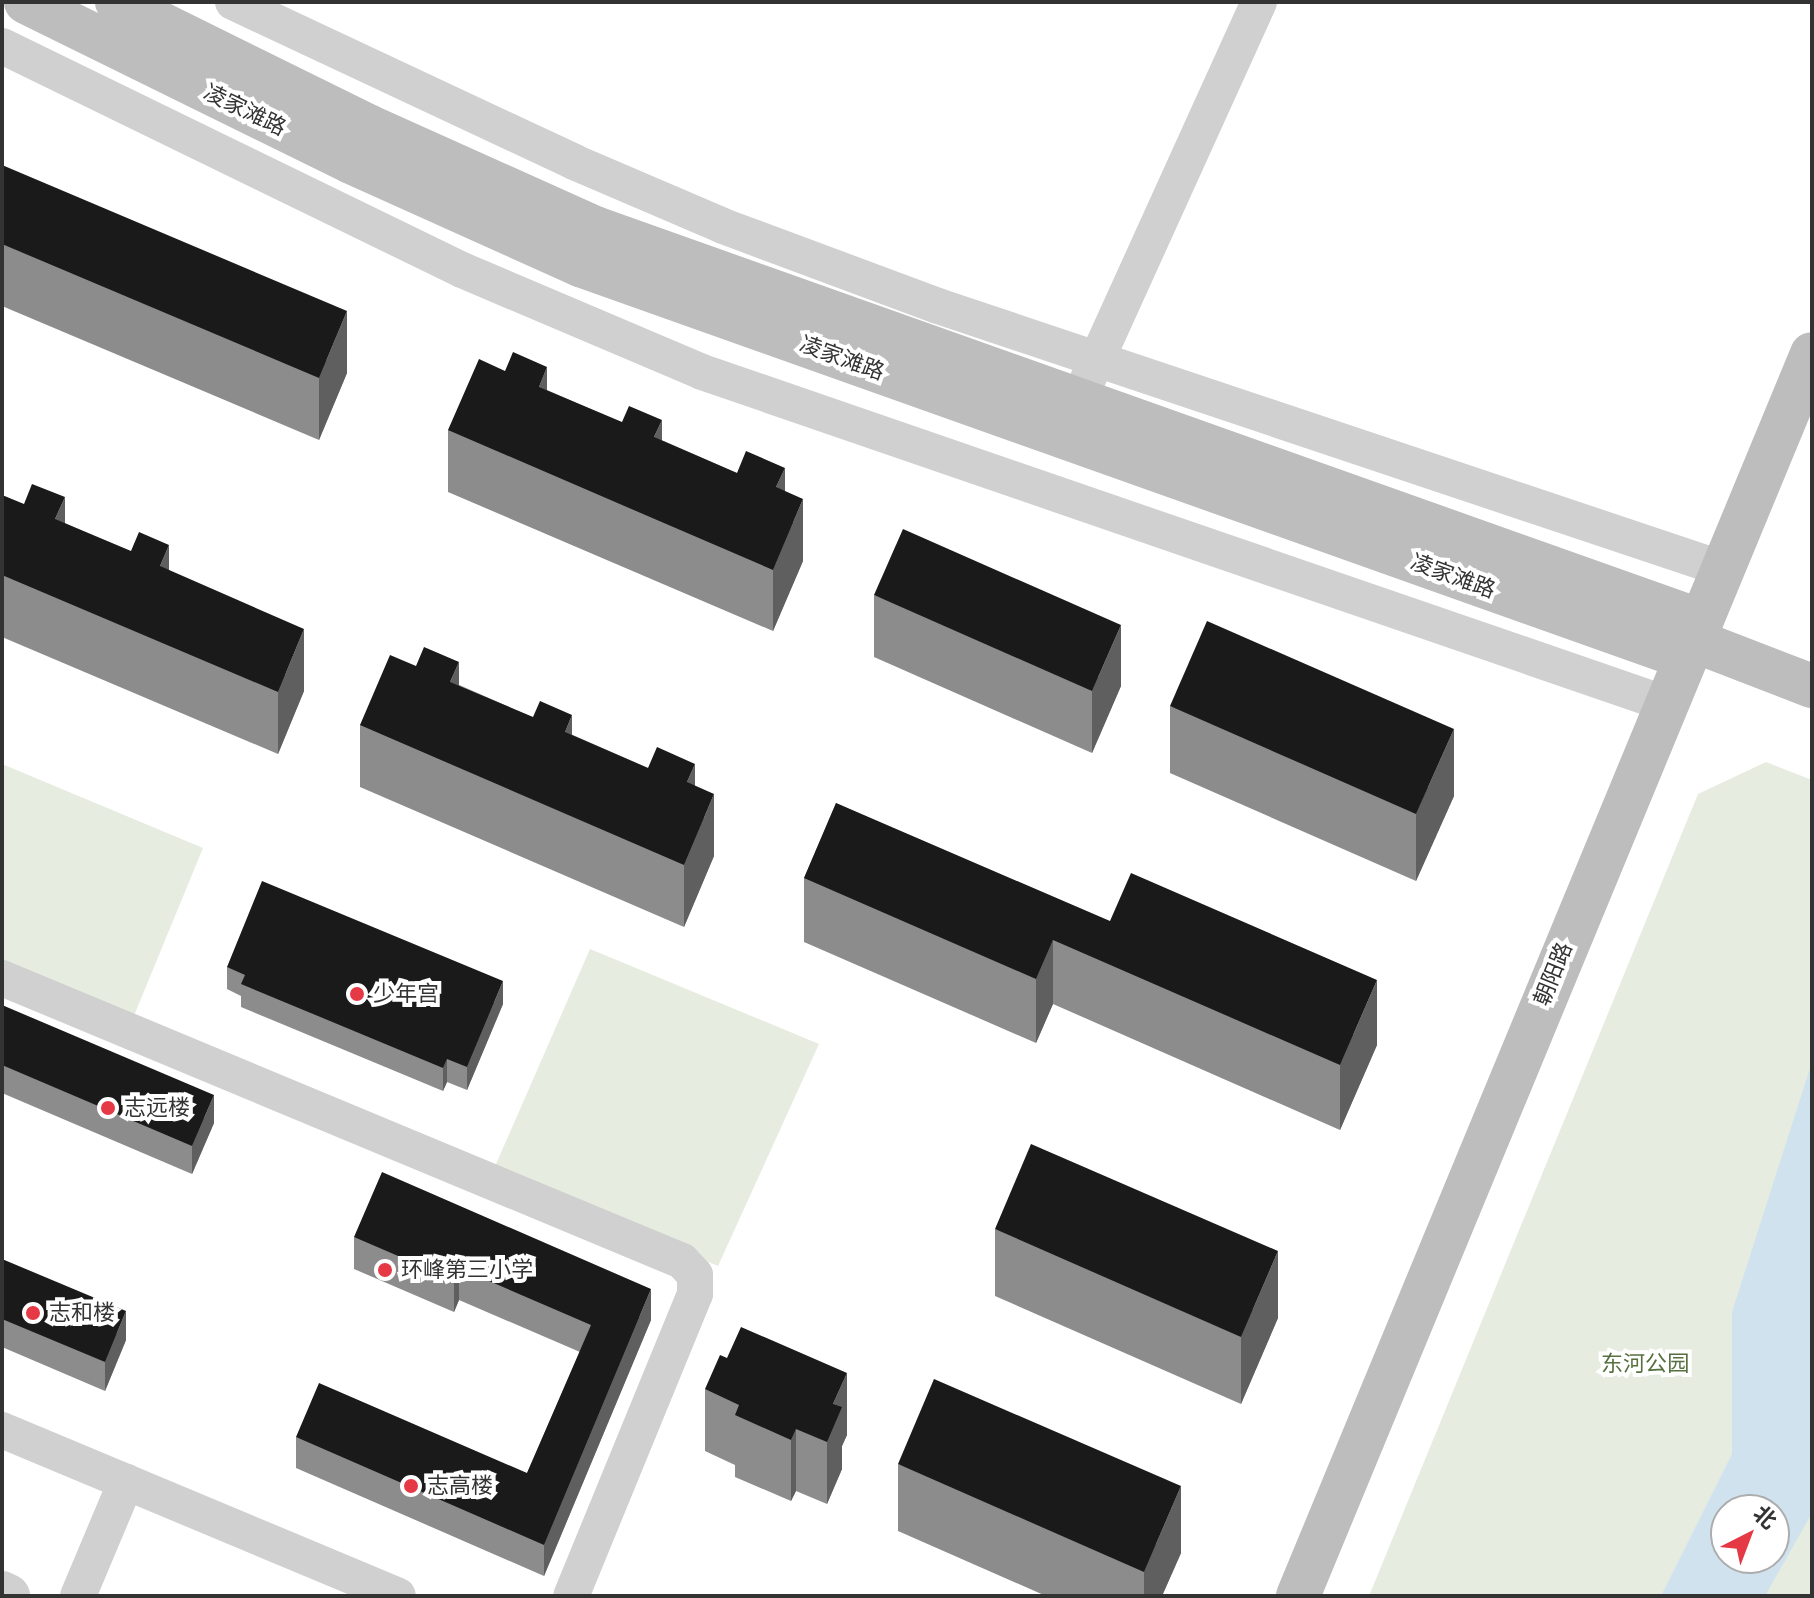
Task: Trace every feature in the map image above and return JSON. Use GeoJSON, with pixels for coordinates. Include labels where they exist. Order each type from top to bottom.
{"type":"FeatureCollection","features":[{"type":"Feature","properties":{"kind":"main road","name":"凌家滩路"},"geometry":{"type":"LineString","coordinates":[[26,2],[351,162],[580,265],[1690,639]]}},
{"type":"Feature","properties":{"kind":"main road","name":"凌家滩路"},"geometry":{"type":"LineString","coordinates":[[117,2],[368,126],[595,228],[1078,400],[1812,686]]}},
{"type":"Feature","properties":{"kind":"main road","name":"朝阳路"},"geometry":{"type":"LineString","coordinates":[[1298,1596],[1690,639],[1812,354]]}},
{"type":"Feature","properties":{"kind":"street"},"geometry":{"type":"LineString","coordinates":[[233,2],[710,220],[1098,360],[1720,568]]}},
{"type":"Feature","properties":{"kind":"street"},"geometry":{"type":"LineString","coordinates":[[1078,400],[1259,2]]}},
{"type":"Feature","properties":{"kind":"street"},"geometry":{"type":"LineString","coordinates":[[2,46],[462,270],[702,372],[1664,703]]}},
{"type":"Feature","properties":{"kind":"street"},"geometry":{"type":"LineString","coordinates":[[2,978],[682,1261],[695,1275],[695,1294],[571,1596]]}},
{"type":"Feature","properties":{"kind":"street"},"geometry":{"type":"LineString","coordinates":[[2,1430],[398,1596]]}},
{"type":"Feature","properties":{"kind":"street"},"geometry":{"type":"LineString","coordinates":[[78,1596],[126,1482]]}},
{"type":"Feature","properties":{"kind":"street"},"geometry":{"type":"LineString","coordinates":[[2,1593],[8,1596]]}},
{"type":"Feature","properties":{"kind":"green space","name":"东河公园"},"geometry":{"type":"Polygon","coordinates":[[[1766,762],[1812,780],[1812,1596],[1369,1596],[1698,794],[1766,762]]]}},
{"type":"Feature","properties":{"kind":"green space"},"geometry":{"type":"Polygon","coordinates":[[[2,764],[203,848],[131,1023],[2,969],[2,764]]]}},
{"type":"Feature","properties":{"kind":"green space"},"geometry":{"type":"Polygon","coordinates":[[[590,949],[819,1044],[718,1266],[493,1171],[590,949]]]}},
{"type":"Feature","properties":{"kind":"water"},"geometry":{"type":"Polygon","coordinates":[[[1812,1062],[1812,1513],[1790,1552],[1790,1494],[1712,1494],[1732,1454],[1732,1312],[1812,1062]]]}},
{"type":"Feature","properties":{"kind":"water"},"geometry":{"type":"Polygon","coordinates":[[[1710,1498],[1710,1574],[1777,1574],[1765,1596],[1661,1596],[1710,1498]]]}},
{"type":"Feature","properties":{"kind":"building"},"geometry":{"type":"Polygon","coordinates":[[[2,165],[347,311],[319,378],[2,244],[2,165]]]}},
{"type":"Feature","properties":{"kind":"building"},"geometry":{"type":"Polygon","coordinates":[[[513,352],[547,367],[539,387],[622,422],[629,406],[662,420],[654,437],[737,473],[746,451],[785,468],[776,487],[803,499],[773,570],[448,430],[479,359],[505,371],[513,352]]]}},
{"type":"Feature","properties":{"kind":"building"},"geometry":{"type":"Polygon","coordinates":[[[32,484],[65,497],[55,519],[131,551],[139,532],[169,545],[160,566],[304,629],[278,692],[2,575],[2,495],[24,504],[32,484]]]}},
{"type":"Feature","properties":{"kind":"building"},"geometry":{"type":"Polygon","coordinates":[[[903,529],[1121,625],[1092,691],[874,595],[903,529]]]}},
{"type":"Feature","properties":{"kind":"building"},"geometry":{"type":"Polygon","coordinates":[[[1207,621],[1454,729],[1416,814],[1170,706],[1207,621]]]}},
{"type":"Feature","properties":{"kind":"building"},"geometry":{"type":"Polygon","coordinates":[[[424,647],[459,662],[450,682],[533,717],[540,701],[572,715],[565,732],[648,768],[657,747],[695,764],[687,782],[714,794],[684,865],[360,725],[390,655],[416,666],[424,647]]]}},
{"type":"Feature","properties":{"kind":"building"},"geometry":{"type":"Polygon","coordinates":[[[836,803],[1110,921],[1131,873],[1377,980],[1340,1065],[1053,940],[1036,979],[804,878],[836,803]]]}},
{"type":"Feature","properties":{"kind":"building","name":"少年宫"},"geometry":{"type":"Polygon","coordinates":[[[262,881],[503,981],[467,1067],[447,1059],[443,1068],[241,984],[245,975],[227,967],[262,881]]]}},
{"type":"Feature","properties":{"kind":"building"},"geometry":{"type":"Polygon","coordinates":[[[2,1005],[214,1095],[192,1146],[2,1065],[2,1005]]]}},
{"type":"Feature","properties":{"kind":"building"},"geometry":{"type":"Polygon","coordinates":[[[1031,1144],[1278,1251],[1241,1337],[995,1229],[1031,1144]]]}},
{"type":"Feature","properties":{"kind":"building"},"geometry":{"type":"Polygon","coordinates":[[[382,1172],[651,1289],[544,1545],[296,1437],[319,1383],[527,1473],[591,1325],[459,1268],[454,1280],[354,1237],[382,1172]]]}},
{"type":"Feature","properties":{"kind":"building"},"geometry":{"type":"Polygon","coordinates":[[[2,1259],[126,1311],[105,1362],[2,1319],[2,1259]]]}},
{"type":"Feature","properties":{"kind":"building"},"geometry":{"type":"Polygon","coordinates":[[[741,1327],[847,1373],[833,1404],[842,1407],[827,1442],[796,1429],[791,1440],[735,1415],[739,1405],[705,1389],[720,1355],[727,1358],[741,1327]]]}},
{"type":"Feature","properties":{"kind":"building"},"geometry":{"type":"Polygon","coordinates":[[[934,1379],[1181,1486],[1144,1572],[898,1464],[934,1379]]]}},
{"type":"Feature","properties":{"kind":"place","name":"少年宫"},"geometry":{"type":"Point","coordinates":[357,994]}},
{"type":"Feature","properties":{"kind":"place","name":"志远楼"},"geometry":{"type":"Point","coordinates":[108,1108]}},
{"type":"Feature","properties":{"kind":"place","name":"环峰第三小学"},"geometry":{"type":"Point","coordinates":[385,1270]}},
{"type":"Feature","properties":{"kind":"place","name":"志和楼"},"geometry":{"type":"Point","coordinates":[33,1313]}},
{"type":"Feature","properties":{"kind":"place","name":"志高楼"},"geometry":{"type":"Point","coordinates":[411,1486]}}]}
